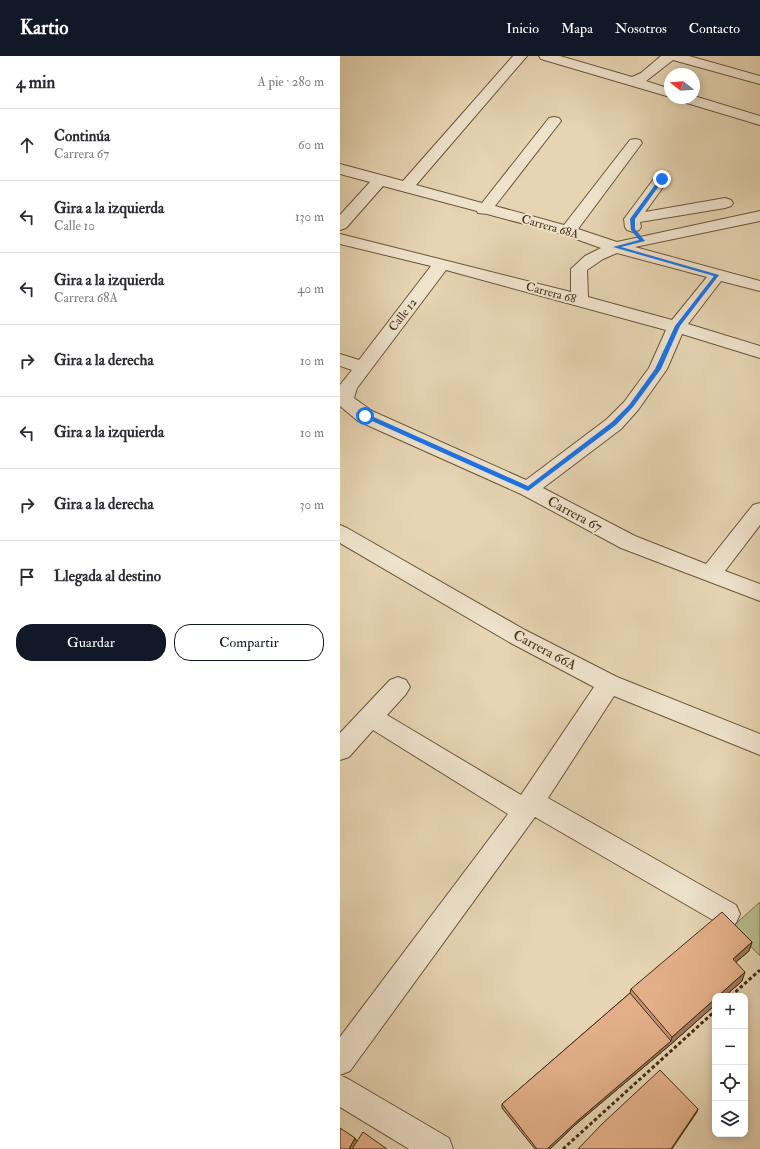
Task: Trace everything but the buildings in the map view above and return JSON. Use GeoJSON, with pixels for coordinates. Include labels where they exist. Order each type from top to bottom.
{"type":"FeatureCollection","features":[{"type":"Feature","properties":{"kind":"street"},"geometry":{"type":"LineString","coordinates":[[406,188],[520,56]]}},
{"type":"Feature","properties":{"kind":"street"},"geometry":{"type":"LineString","coordinates":[[546,56],[664,92]]}},
{"type":"Feature","properties":{"kind":"street"},"geometry":{"type":"LineString","coordinates":[[634,82],[646,76],[669,56]]}},
{"type":"Feature","properties":{"kind":"street"},"geometry":{"type":"LineString","coordinates":[[674,56],[760,80]]}},
{"type":"Feature","properties":{"kind":"street"},"geometry":{"type":"LineString","coordinates":[[700,103],[760,121]]}},
{"type":"Feature","properties":{"kind":"street"},"geometry":{"type":"LineString","coordinates":[[484,210],[554,121]]}},
{"type":"Feature","properties":{"kind":"street"},"geometry":{"type":"LineString","coordinates":[[568,232],[636,143]]}},
{"type":"Feature","properties":{"kind":"street","name":"Carrera 68A"},"geometry":{"type":"LineString","coordinates":[[340,169],[568,232],[615,247],[760,286]]}},
{"type":"Feature","properties":{"kind":"street"},"geometry":{"type":"LineString","coordinates":[[642,241],[633,230],[632,219],[662,179]]}},
{"type":"Feature","properties":{"kind":"street"},"geometry":{"type":"LineString","coordinates":[[340,225],[380,180]]}},
{"type":"Feature","properties":{"kind":"street"},"geometry":{"type":"LineString","coordinates":[[632,219],[725,203]]}},
{"type":"Feature","properties":{"kind":"street"},"geometry":{"type":"LineString","coordinates":[[580,301],[579,269],[590,258],[615,247],[760,216]]}},
{"type":"Feature","properties":{"kind":"street"},"geometry":{"type":"LineString","coordinates":[[721,224],[753,232]]}},
{"type":"Feature","properties":{"kind":"street","name":"Carrera 68"},"geometry":{"type":"LineString","coordinates":[[340,239],[442,264],[677,326],[760,352]]}},
{"type":"Feature","properties":{"kind":"street","name":"Calle 12"},"geometry":{"type":"LineString","coordinates":[[363,366],[442,264]]}},
{"type":"Feature","properties":{"kind":"street"},"geometry":{"type":"LineString","coordinates":[[528,489],[614,424],[631,406],[658,369],[677,326],[717,275]]}},
{"type":"Feature","properties":{"kind":"street"},"geometry":{"type":"LineString","coordinates":[[340,360],[363,366]]}},
{"type":"Feature","properties":{"kind":"street","name":"Carrera 67"},"geometry":{"type":"LineString","coordinates":[[363,366],[344,394],[344,400],[365,416],[528,489],[628,542],[760,593]]}},
{"type":"Feature","properties":{"kind":"street"},"geometry":{"type":"LineString","coordinates":[[711,573],[760,510]]}},
{"type":"Feature","properties":{"kind":"street","name":"Carrera 66A"},"geometry":{"type":"LineString","coordinates":[[340,533],[517,636],[609,684],[760,745]]}},
{"type":"Feature","properties":{"kind":"street"},"geometry":{"type":"LineString","coordinates":[[340,1061],[528,806],[609,684]]}},
{"type":"Feature","properties":{"kind":"street"},"geometry":{"type":"LineString","coordinates":[[340,750],[398,687]]}},
{"type":"Feature","properties":{"kind":"street"},"geometry":{"type":"LineString","coordinates":[[372,717],[528,806],[727,914]]}},
{"type":"Feature","properties":{"kind":"street"},"geometry":{"type":"LineString","coordinates":[[340,1090],[438,1149]]}},
{"type":"Feature","properties":{"kind":"path"},"geometry":{"type":"LineString","coordinates":[[734,993],[760,970]]}},
{"type":"Feature","properties":{"kind":"path"},"geometry":{"type":"LineString","coordinates":[[563,1149],[712,1014]]}},
{"type":"Feature","properties":{"kind":"green space"},"geometry":{"type":"Polygon","coordinates":[[[760,902],[760,956],[732,927],[760,902]]]}},
{"type":"Feature","properties":{"kind":"route"},"geometry":{"type":"LineString","coordinates":[[365,416],[528,489],[614,424],[631,406],[648,384],[658,369],[677,326],[717,275],[615,247],[642,241],[633,230],[632,219],[662,179]]}}]}
